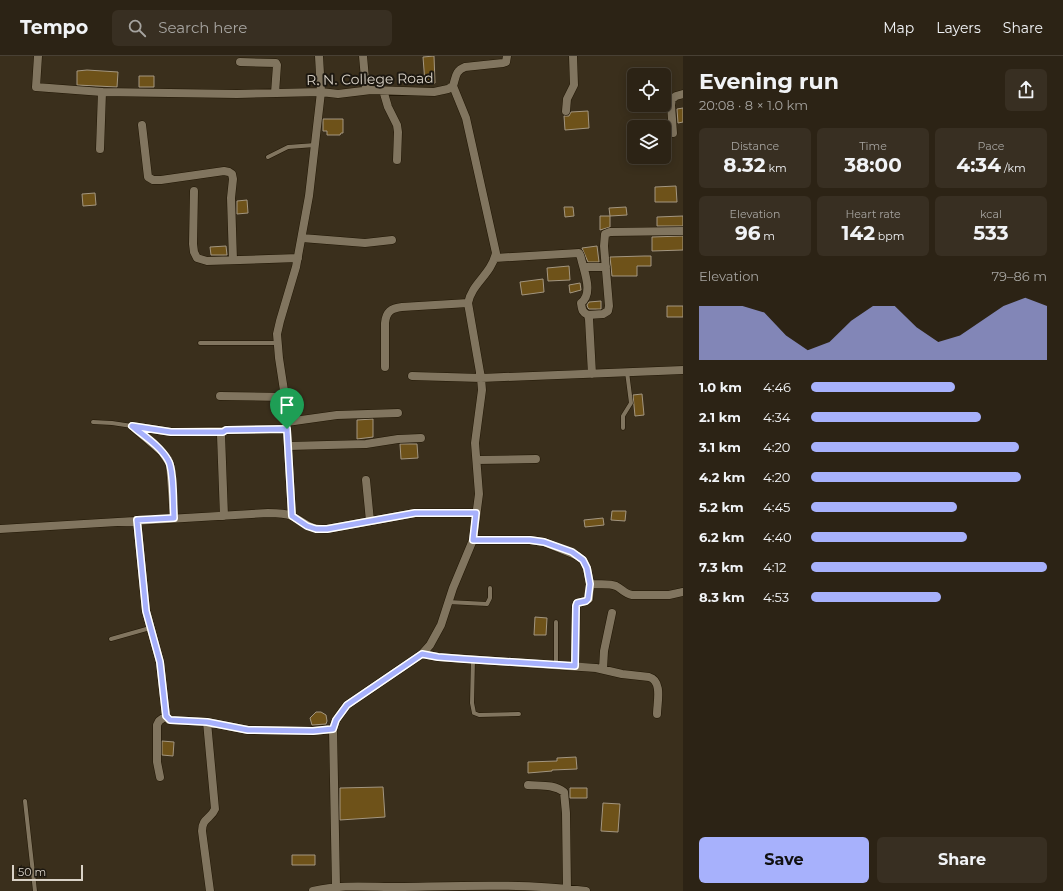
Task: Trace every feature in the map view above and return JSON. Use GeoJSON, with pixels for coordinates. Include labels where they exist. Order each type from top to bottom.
{"type":"FeatureCollection","features":[{"type":"Feature","properties":{"kind":"street","name":"R. N. College Road"},"geometry":{"type":"LineString","coordinates":[[38,56],[36,87],[102,92],[238,94],[321,92],[338,94],[366,90],[434,92],[448,89],[453,86],[455,75],[460,69],[503,63],[506,62],[507,56]]}},
{"type":"Feature","properties":{"kind":"street"},"geometry":{"type":"LineString","coordinates":[[292,516],[285,397],[277,343],[280,321],[298,258],[309,196],[321,92],[319,56]]}},
{"type":"Feature","properties":{"kind":"street"},"geometry":{"type":"LineString","coordinates":[[363,56],[366,90]]}},
{"type":"Feature","properties":{"kind":"street"},"geometry":{"type":"LineString","coordinates":[[566,111],[568,96],[574,85],[573,56]]}},
{"type":"Feature","properties":{"kind":"street"},"geometry":{"type":"LineString","coordinates":[[240,62],[276,63],[275,93]]}},
{"type":"Feature","properties":{"kind":"street"},"geometry":{"type":"LineString","coordinates":[[336,886],[333,729],[336,720],[347,705],[422,654],[430,645],[441,624],[457,577],[473,540],[479,494],[475,443],[481,399],[481,378],[468,303],[470,296],[489,270],[496,253],[466,118],[453,86]]}},
{"type":"Feature","properties":{"kind":"street"},"geometry":{"type":"LineString","coordinates":[[383,90],[388,107],[397,125],[397,160]]}},
{"type":"Feature","properties":{"kind":"street"},"geometry":{"type":"LineString","coordinates":[[100,149],[102,92]]}},
{"type":"Feature","properties":{"kind":"street"},"geometry":{"type":"LineString","coordinates":[[673,133],[672,99],[683,94]]}},
{"type":"Feature","properties":{"kind":"street"},"geometry":{"type":"LineString","coordinates":[[142,125],[148,177],[153,180],[224,171],[232,174],[233,179],[231,198],[233,260]]}},
{"type":"Feature","properties":{"kind":"street"},"geometry":{"type":"LineString","coordinates":[[194,191],[194,252],[197,258],[207,261],[298,258]]}},
{"type":"Feature","properties":{"kind":"street"},"geometry":{"type":"LineString","coordinates":[[495,258],[579,253],[584,267],[587,291],[585,300],[581,303],[583,313],[588,315],[603,314],[608,311],[609,306],[604,239],[605,234],[610,232],[683,231]]}},
{"type":"Feature","properties":{"kind":"street"},"geometry":{"type":"LineString","coordinates":[[302,238],[365,243],[392,240]]}},
{"type":"Feature","properties":{"kind":"street"},"geometry":{"type":"LineString","coordinates":[[584,267],[606,266]]}},
{"type":"Feature","properties":{"kind":"street"},"geometry":{"type":"LineString","coordinates":[[385,367],[384,323],[385,316],[390,311],[394,308],[402,307],[468,303]]}},
{"type":"Feature","properties":{"kind":"street"},"geometry":{"type":"LineString","coordinates":[[588,315],[592,374]]}},
{"type":"Feature","properties":{"kind":"street"},"geometry":{"type":"LineString","coordinates":[[412,376],[481,378],[683,370]]}},
{"type":"Feature","properties":{"kind":"street"},"geometry":{"type":"LineString","coordinates":[[220,396],[285,397]]}},
{"type":"Feature","properties":{"kind":"street"},"geometry":{"type":"LineString","coordinates":[[132,426],[176,433],[223,432],[226,430],[287,425],[338,415],[398,413]]}},
{"type":"Feature","properties":{"kind":"street"},"geometry":{"type":"LineString","coordinates":[[132,426],[162,452],[170,464],[174,518]]}},
{"type":"Feature","properties":{"kind":"street"},"geometry":{"type":"LineString","coordinates":[[223,432],[224,516]]}},
{"type":"Feature","properties":{"kind":"street"},"geometry":{"type":"LineString","coordinates":[[289,446],[366,444],[398,439],[421,438]]}},
{"type":"Feature","properties":{"kind":"street"},"geometry":{"type":"LineString","coordinates":[[477,460],[536,459]]}},
{"type":"Feature","properties":{"kind":"street"},"geometry":{"type":"LineString","coordinates":[[366,480],[370,520]]}},
{"type":"Feature","properties":{"kind":"street"},"geometry":{"type":"LineString","coordinates":[[0,529],[268,513],[292,516],[307,526],[316,529],[338,528],[370,520],[415,513],[476,513]]}},
{"type":"Feature","properties":{"kind":"street"},"geometry":{"type":"LineString","coordinates":[[137,520],[146,611],[160,662],[166,716],[174,722],[207,722],[248,730],[313,731],[333,729]]}},
{"type":"Feature","properties":{"kind":"street"},"geometry":{"type":"LineString","coordinates":[[473,540],[530,540],[544,542],[572,552],[583,560],[587,568],[590,584],[588,599],[577,603],[576,606],[575,666]]}},
{"type":"Feature","properties":{"kind":"street"},"geometry":{"type":"LineString","coordinates":[[590,584],[617,587],[632,595],[670,595],[683,592]]}},
{"type":"Feature","properties":{"kind":"street"},"geometry":{"type":"LineString","coordinates":[[604,669],[605,647],[612,613]]}},
{"type":"Feature","properties":{"kind":"street"},"geometry":{"type":"LineString","coordinates":[[422,654],[438,657],[604,669],[622,674],[653,679],[658,686],[657,714]]}},
{"type":"Feature","properties":{"kind":"street"},"geometry":{"type":"LineString","coordinates":[[160,777],[157,762],[158,725],[159,721],[166,716]]}},
{"type":"Feature","properties":{"kind":"street"},"geometry":{"type":"LineString","coordinates":[[207,722],[215,808],[214,812],[203,822],[202,831],[210,891]]}},
{"type":"Feature","properties":{"kind":"street"},"geometry":{"type":"LineString","coordinates":[[528,785],[553,787],[564,792],[566,813],[567,888]]}},
{"type":"Feature","properties":{"kind":"street"},"geometry":{"type":"LineString","coordinates":[[313,891],[336,886],[567,888],[586,891]]}},
{"type":"Feature","properties":{"kind":"lane"},"geometry":{"type":"LineString","coordinates":[[268,157],[288,147],[316,145]]}},
{"type":"Feature","properties":{"kind":"lane"},"geometry":{"type":"LineString","coordinates":[[200,342],[277,343]]}},
{"type":"Feature","properties":{"kind":"lane"},"geometry":{"type":"LineString","coordinates":[[623,428],[623,416],[631,403],[627,372]]}},
{"type":"Feature","properties":{"kind":"lane"},"geometry":{"type":"LineString","coordinates":[[93,422],[132,426]]}},
{"type":"Feature","properties":{"kind":"lane"},"geometry":{"type":"LineString","coordinates":[[448,602],[487,604],[490,598],[490,588]]}},
{"type":"Feature","properties":{"kind":"lane"},"geometry":{"type":"LineString","coordinates":[[556,622],[556,665]]}},
{"type":"Feature","properties":{"kind":"lane"},"geometry":{"type":"LineString","coordinates":[[111,639],[150,628]]}},
{"type":"Feature","properties":{"kind":"lane"},"geometry":{"type":"LineString","coordinates":[[473,659],[472,703],[474,713],[479,715],[519,714]]}},
{"type":"Feature","properties":{"kind":"lane"},"geometry":{"type":"LineString","coordinates":[[24,801],[35,891]]}},
{"type":"Feature","properties":{"kind":"building"},"geometry":{"type":"Polygon","coordinates":[[[434,56],[435,83],[425,83],[423,57],[434,56]]]}},
{"type":"Feature","properties":{"kind":"building"},"geometry":{"type":"Polygon","coordinates":[[[87,70],[118,72],[117,87],[77,85],[77,71],[87,70]]]}},
{"type":"Feature","properties":{"kind":"building"},"geometry":{"type":"Polygon","coordinates":[[[139,76],[154,76],[154,87],[139,87],[139,76]]]}},
{"type":"Feature","properties":{"kind":"building"},"geometry":{"type":"Polygon","coordinates":[[[683,108],[683,122],[678,123],[677,109],[683,108]]]}},
{"type":"Feature","properties":{"kind":"building"},"geometry":{"type":"Polygon","coordinates":[[[588,111],[589,128],[565,130],[564,116],[569,116],[571,112],[588,111]]]}},
{"type":"Feature","properties":{"kind":"building"},"geometry":{"type":"Polygon","coordinates":[[[323,119],[343,119],[343,133],[340,135],[327,135],[327,131],[323,131],[323,119]]]}},
{"type":"Feature","properties":{"kind":"building"},"geometry":{"type":"Polygon","coordinates":[[[676,186],[677,202],[655,202],[655,187],[676,186]]]}},
{"type":"Feature","properties":{"kind":"building"},"geometry":{"type":"Polygon","coordinates":[[[95,193],[96,205],[83,206],[82,194],[95,193]]]}},
{"type":"Feature","properties":{"kind":"building"},"geometry":{"type":"Polygon","coordinates":[[[247,200],[248,213],[237,214],[237,201],[247,200]]]}},
{"type":"Feature","properties":{"kind":"building"},"geometry":{"type":"Polygon","coordinates":[[[564,207],[573,207],[574,216],[565,217],[564,207]]]}},
{"type":"Feature","properties":{"kind":"building"},"geometry":{"type":"Polygon","coordinates":[[[626,207],[627,215],[610,216],[609,208],[626,207]]]}},
{"type":"Feature","properties":{"kind":"building"},"geometry":{"type":"Polygon","coordinates":[[[600,216],[610,216],[610,227],[600,230],[600,216]]]}},
{"type":"Feature","properties":{"kind":"building"},"geometry":{"type":"Polygon","coordinates":[[[683,216],[683,226],[657,226],[657,217],[683,216]]]}},
{"type":"Feature","properties":{"kind":"building"},"geometry":{"type":"Polygon","coordinates":[[[683,236],[683,250],[652,251],[652,237],[683,236]]]}},
{"type":"Feature","properties":{"kind":"building"},"geometry":{"type":"Polygon","coordinates":[[[226,246],[227,255],[211,255],[210,247],[226,246]]]}},
{"type":"Feature","properties":{"kind":"building"},"geometry":{"type":"Polygon","coordinates":[[[597,246],[599,262],[588,262],[582,248],[597,246]]]}},
{"type":"Feature","properties":{"kind":"building"},"geometry":{"type":"Polygon","coordinates":[[[651,256],[651,266],[637,266],[637,276],[612,276],[610,257],[651,256]]]}},
{"type":"Feature","properties":{"kind":"building"},"geometry":{"type":"Polygon","coordinates":[[[569,266],[570,280],[548,281],[547,268],[569,266]]]}},
{"type":"Feature","properties":{"kind":"building"},"geometry":{"type":"Polygon","coordinates":[[[543,279],[544,292],[522,295],[520,282],[543,279]]]}},
{"type":"Feature","properties":{"kind":"building"},"geometry":{"type":"Polygon","coordinates":[[[580,283],[581,290],[570,293],[569,285],[580,283]]]}},
{"type":"Feature","properties":{"kind":"building"},"geometry":{"type":"Polygon","coordinates":[[[601,301],[601,309],[588,308],[587,305],[589,302],[601,301]]]}},
{"type":"Feature","properties":{"kind":"building"},"geometry":{"type":"Polygon","coordinates":[[[667,306],[683,306],[683,317],[667,317],[667,306]]]}},
{"type":"Feature","properties":{"kind":"building"},"geometry":{"type":"Polygon","coordinates":[[[642,394],[644,415],[635,416],[633,395],[642,394]]]}},
{"type":"Feature","properties":{"kind":"building"},"geometry":{"type":"Polygon","coordinates":[[[373,419],[373,437],[357,439],[357,420],[373,419]]]}},
{"type":"Feature","properties":{"kind":"building"},"geometry":{"type":"Polygon","coordinates":[[[400,444],[417,444],[418,458],[401,459],[400,444]]]}},
{"type":"Feature","properties":{"kind":"building"},"geometry":{"type":"Polygon","coordinates":[[[612,511],[626,511],[625,521],[611,520],[612,511]]]}},
{"type":"Feature","properties":{"kind":"building"},"geometry":{"type":"Polygon","coordinates":[[[603,518],[604,525],[585,527],[584,520],[603,518]]]}},
{"type":"Feature","properties":{"kind":"building"},"geometry":{"type":"Polygon","coordinates":[[[535,617],[547,618],[546,635],[534,635],[535,617]]]}},
{"type":"Feature","properties":{"kind":"building"},"geometry":{"type":"Polygon","coordinates":[[[316,712],[321,712],[326,715],[326,724],[312,725],[310,718],[316,712]]]}},
{"type":"Feature","properties":{"kind":"building"},"geometry":{"type":"Polygon","coordinates":[[[162,741],[174,742],[173,756],[162,755],[162,741]]]}},
{"type":"Feature","properties":{"kind":"building"},"geometry":{"type":"Polygon","coordinates":[[[576,757],[577,769],[528,773],[528,762],[557,761],[557,758],[576,757]]]}},
{"type":"Feature","properties":{"kind":"building"},"geometry":{"type":"Polygon","coordinates":[[[383,787],[385,817],[340,820],[340,788],[383,787]]]}},
{"type":"Feature","properties":{"kind":"building"},"geometry":{"type":"Polygon","coordinates":[[[570,788],[587,788],[587,798],[570,798],[570,788]]]}},
{"type":"Feature","properties":{"kind":"building"},"geometry":{"type":"Polygon","coordinates":[[[603,803],[620,804],[618,832],[601,831],[603,803]]]}},
{"type":"Feature","properties":{"kind":"building"},"geometry":{"type":"Polygon","coordinates":[[[292,855],[315,855],[315,865],[292,865],[292,855]]]}},
{"type":"Feature","properties":{"kind":"route"},"geometry":{"type":"LineString","coordinates":[[132,426],[163,432],[181,433],[223,432],[226,430],[287,429],[292,516],[307,526],[316,529],[338,528],[370,520],[415,513],[476,513],[473,540],[530,540],[544,542],[572,552],[583,560],[590,579],[590,595],[586,601],[577,603],[576,606],[575,666],[438,657],[422,654],[347,705],[340,712],[333,729],[313,731],[248,730],[207,722],[174,722],[170,720],[166,716],[160,662],[146,611],[137,520],[174,518],[172,470],[168,459],[162,452],[132,426]]}}]}
